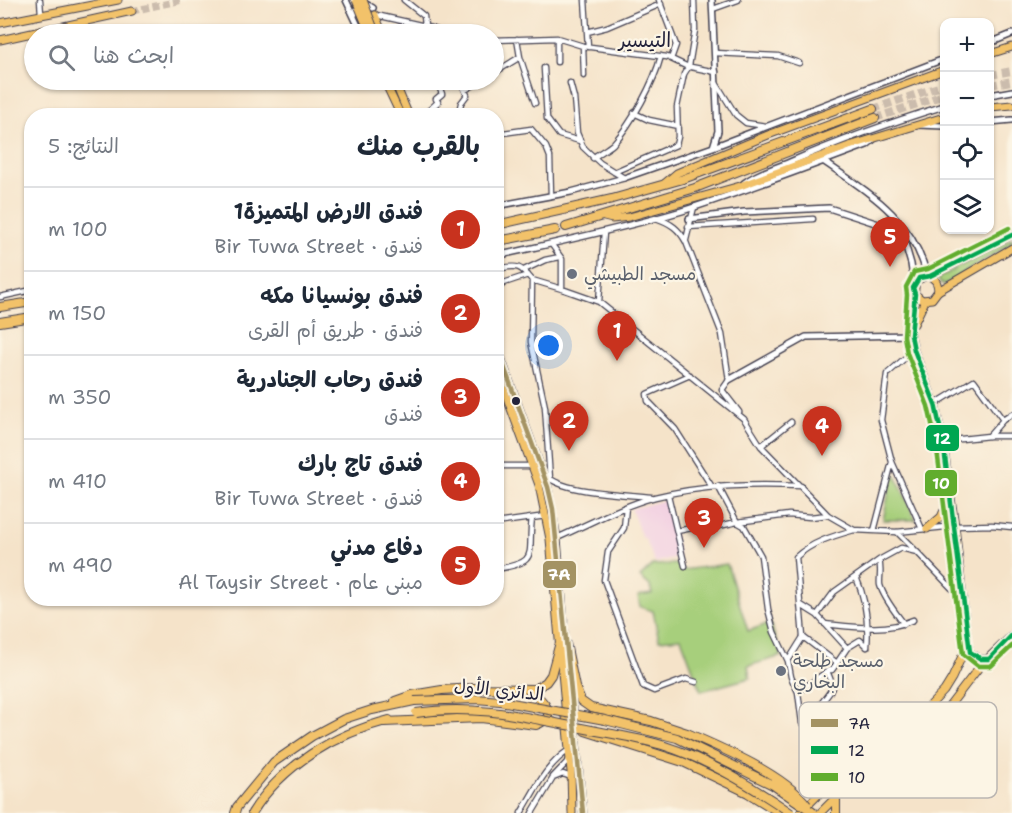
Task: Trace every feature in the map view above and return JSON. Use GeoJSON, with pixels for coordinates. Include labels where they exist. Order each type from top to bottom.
{"type":"FeatureCollection","features":[{"type":"Feature","properties":{"kind":"highway"},"geometry":{"type":"LineString","coordinates":[[504,223],[590,204],[726,165],[873,109]]}},
{"type":"Feature","properties":{"kind":"highway"},"geometry":{"type":"LineString","coordinates":[[566,227],[695,188],[875,118]]}},
{"type":"Feature","properties":{"kind":"highway"},"geometry":{"type":"LineString","coordinates":[[504,240],[555,230]]}},
{"type":"Feature","properties":{"kind":"highway"},"geometry":{"type":"LineString","coordinates":[[0,307],[24,303]]}},
{"type":"Feature","properties":{"kind":"highway"},"geometry":{"type":"LineString","coordinates":[[0,322],[24,318]]}},
{"type":"Feature","properties":{"kind":"highway"},"geometry":{"type":"LineString","coordinates":[[413,698],[474,688],[529,690],[546,682],[563,644]]}},
{"type":"Feature","properties":{"kind":"highway"},"geometry":{"type":"LineString","coordinates":[[563,644],[574,687],[581,701],[591,708],[651,721],[711,743],[753,765],[793,789],[799,795]]}},
{"type":"Feature","properties":{"kind":"highway"},"geometry":{"type":"LineString","coordinates":[[384,722],[481,718],[536,725],[543,723],[548,716],[547,707],[543,699],[529,690]]}},
{"type":"Feature","properties":{"kind":"highway","name":"الدائري الأول"},"geometry":{"type":"LineString","coordinates":[[235,811],[274,762],[312,736],[344,719],[413,698],[500,701],[645,729],[677,738],[736,766],[815,812]]}},
{"type":"Feature","properties":{"kind":"highway","name":"الدائري الأول"},"geometry":{"type":"LineString","coordinates":[[252,813],[266,793],[285,773],[327,744],[384,722],[441,709],[468,709],[529,717],[642,740],[680,751],[762,793],[791,813]]}},
{"type":"Feature","properties":{"kind":"highway"},"geometry":{"type":"LineString","coordinates":[[578,728],[683,762],[748,793],[780,813]]}},
{"type":"Feature","properties":{"kind":"highway"},"geometry":{"type":"LineString","coordinates":[[802,798],[815,812]]}},
{"type":"Feature","properties":{"kind":"highway"},"geometry":{"type":"LineString","coordinates":[[836,798],[836,813]]}},
{"type":"Feature","properties":{"kind":"main road"},"geometry":{"type":"LineString","coordinates":[[0,23],[118,0]]}},
{"type":"Feature","properties":{"kind":"main road"},"geometry":{"type":"LineString","coordinates":[[356,0],[366,24]]}},
{"type":"Feature","properties":{"kind":"main road"},"geometry":{"type":"LineString","coordinates":[[363,0],[372,24]]}},
{"type":"Feature","properties":{"kind":"main road"},"geometry":{"type":"LineString","coordinates":[[73,24],[132,11]]}},
{"type":"Feature","properties":{"kind":"main road"},"geometry":{"type":"LineString","coordinates":[[374,12],[379,24]]}},
{"type":"Feature","properties":{"kind":"main road"},"geometry":{"type":"LineString","coordinates":[[0,40],[24,35]]}},
{"type":"Feature","properties":{"kind":"main road"},"geometry":{"type":"LineString","coordinates":[[994,53],[1010,47]]}},
{"type":"Feature","properties":{"kind":"main road"},"geometry":{"type":"LineString","coordinates":[[664,184],[678,173],[768,135],[940,72]]}},
{"type":"Feature","properties":{"kind":"main road"},"geometry":{"type":"LineString","coordinates":[[394,90],[400,108]]}},
{"type":"Feature","properties":{"kind":"main road"},"geometry":{"type":"LineString","coordinates":[[396,90],[405,108]]}},
{"type":"Feature","properties":{"kind":"main road"},"geometry":{"type":"LineString","coordinates":[[994,107],[1012,105]]}},
{"type":"Feature","properties":{"kind":"main road"},"geometry":{"type":"LineString","coordinates":[[604,217],[629,217],[740,186],[876,137],[940,118]]}},
{"type":"Feature","properties":{"kind":"main road"},"geometry":{"type":"LineString","coordinates":[[989,659],[981,659],[970,652],[968,643],[943,441],[935,404],[914,350],[911,335],[912,312],[914,285],[918,278],[928,276],[1012,235]]}},
{"type":"Feature","properties":{"kind":"main road"},"geometry":{"type":"LineString","coordinates":[[911,335],[916,317],[925,301],[1012,248]]}},
{"type":"Feature","properties":{"kind":"main road"},"geometry":{"type":"LineString","coordinates":[[928,276],[936,280],[938,291]]}},
{"type":"Feature","properties":{"kind":"main road"},"geometry":{"type":"LineString","coordinates":[[915,294],[919,299],[925,301]]}},
{"type":"Feature","properties":{"kind":"main road"},"geometry":{"type":"LineString","coordinates":[[504,365],[547,477],[558,538],[572,813]]}},
{"type":"Feature","properties":{"kind":"main road"},"geometry":{"type":"LineString","coordinates":[[504,396],[532,466],[546,516],[585,813]]}},
{"type":"Feature","properties":{"kind":"main road"},"geometry":{"type":"LineString","coordinates":[[532,466],[547,477]]}},
{"type":"Feature","properties":{"kind":"main road"},"geometry":{"type":"LineString","coordinates":[[925,529],[941,517],[950,497]]}},
{"type":"Feature","properties":{"kind":"main road"},"geometry":{"type":"LineString","coordinates":[[952,702],[980,666],[1012,635]]}},
{"type":"Feature","properties":{"kind":"main road"},"geometry":{"type":"LineString","coordinates":[[933,702],[944,691],[968,643]]}},
{"type":"Feature","properties":{"kind":"main road"},"geometry":{"type":"LineString","coordinates":[[571,775],[577,813]]}},
{"type":"Feature","properties":{"kind":"main road"},"geometry":{"type":"LineString","coordinates":[[800,813],[815,798]]}},
{"type":"Feature","properties":{"kind":"main road"},"geometry":{"type":"LineString","coordinates":[[815,812],[836,798]]}},
{"type":"Feature","properties":{"kind":"street"},"geometry":{"type":"LineString","coordinates":[[40,0],[41,14]]}},
{"type":"Feature","properties":{"kind":"street"},"geometry":{"type":"LineString","coordinates":[[346,0],[357,24]]}},
{"type":"Feature","properties":{"kind":"street"},"geometry":{"type":"LineString","coordinates":[[370,0],[374,12]]}},
{"type":"Feature","properties":{"kind":"street"},"geometry":{"type":"LineString","coordinates":[[404,0],[424,16],[425,24]]}},
{"type":"Feature","properties":{"kind":"street"},"geometry":{"type":"LineString","coordinates":[[584,76],[587,32],[585,0]]}},
{"type":"Feature","properties":{"kind":"street"},"geometry":{"type":"LineString","coordinates":[[614,172],[676,145],[677,107],[684,74],[689,66],[695,30],[694,0]]}},
{"type":"Feature","properties":{"kind":"street"},"geometry":{"type":"LineString","coordinates":[[712,0],[718,131],[713,147]]}},
{"type":"Feature","properties":{"kind":"street"},"geometry":{"type":"LineString","coordinates":[[712,9],[738,0]]}},
{"type":"Feature","properties":{"kind":"street"},"geometry":{"type":"LineString","coordinates":[[587,32],[607,27],[660,2],[676,45],[671,59]]}},
{"type":"Feature","properties":{"kind":"street"},"geometry":{"type":"LineString","coordinates":[[354,18],[357,6],[366,4],[374,12],[418,24]]}},
{"type":"Feature","properties":{"kind":"street"},"geometry":{"type":"LineString","coordinates":[[994,41],[1012,34]]}},
{"type":"Feature","properties":{"kind":"street"},"geometry":{"type":"LineString","coordinates":[[504,40],[557,38],[585,46],[661,56],[716,72]]}},
{"type":"Feature","properties":{"kind":"street"},"geometry":{"type":"LineString","coordinates":[[557,38],[557,62]]}},
{"type":"Feature","properties":{"kind":"street"},"geometry":{"type":"LineString","coordinates":[[517,39],[520,57],[535,103]]}},
{"type":"Feature","properties":{"kind":"street"},"geometry":{"type":"LineString","coordinates":[[715,53],[778,56],[799,63]]}},
{"type":"Feature","properties":{"kind":"street"},"geometry":{"type":"LineString","coordinates":[[593,158],[612,144],[634,114],[657,70],[661,56]]}},
{"type":"Feature","properties":{"kind":"street"},"geometry":{"type":"LineString","coordinates":[[504,67],[520,57]]}},
{"type":"Feature","properties":{"kind":"street"},"geometry":{"type":"LineString","coordinates":[[504,205],[624,178],[713,147],[940,61]]}},
{"type":"Feature","properties":{"kind":"street"},"geometry":{"type":"LineString","coordinates":[[544,68],[548,119],[559,135],[580,141]]}},
{"type":"Feature","properties":{"kind":"street"},"geometry":{"type":"LineString","coordinates":[[570,83],[574,98],[577,133],[582,147],[593,158],[624,178]]}},
{"type":"Feature","properties":{"kind":"street"},"geometry":{"type":"LineString","coordinates":[[716,83],[736,115],[746,123],[766,126]]}},
{"type":"Feature","properties":{"kind":"street"},"geometry":{"type":"LineString","coordinates":[[431,108],[438,102],[436,99],[442,94],[440,90]]}},
{"type":"Feature","properties":{"kind":"street"},"geometry":{"type":"LineString","coordinates":[[460,108],[466,95],[465,90]]}},
{"type":"Feature","properties":{"kind":"street"},"geometry":{"type":"LineString","coordinates":[[994,94],[1012,91]]}},
{"type":"Feature","properties":{"kind":"street"},"geometry":{"type":"LineString","coordinates":[[740,186],[755,174],[787,164],[834,143],[940,108]]}},
{"type":"Feature","properties":{"kind":"street"},"geometry":{"type":"LineString","coordinates":[[634,114],[649,120],[678,126]]}},
{"type":"Feature","properties":{"kind":"street"},"geometry":{"type":"LineString","coordinates":[[994,122],[1012,120]]}},
{"type":"Feature","properties":{"kind":"street"},"geometry":{"type":"LineString","coordinates":[[916,125],[940,126]]}},
{"type":"Feature","properties":{"kind":"street"},"geometry":{"type":"LineString","coordinates":[[504,133],[531,129],[546,147],[550,156],[551,196]]}},
{"type":"Feature","properties":{"kind":"street"},"geometry":{"type":"LineString","coordinates":[[504,255],[604,232],[694,207],[774,181],[867,145],[876,137]]}},
{"type":"Feature","properties":{"kind":"street"},"geometry":{"type":"LineString","coordinates":[[823,161],[888,208],[910,236],[928,276]]}},
{"type":"Feature","properties":{"kind":"street"},"geometry":{"type":"LineString","coordinates":[[686,242],[689,219],[694,207]]}},
{"type":"Feature","properties":{"kind":"street"},"geometry":{"type":"LineString","coordinates":[[689,219],[744,212],[829,208],[894,229],[904,240],[914,285]]}},
{"type":"Feature","properties":{"kind":"street"},"geometry":{"type":"LineString","coordinates":[[656,218],[671,223],[686,242],[722,334],[729,380]]}},
{"type":"Feature","properties":{"kind":"street"},"geometry":{"type":"LineString","coordinates":[[688,227],[813,219]]}},
{"type":"Feature","properties":{"kind":"street"},"geometry":{"type":"LineString","coordinates":[[599,302],[604,232]]}},
{"type":"Feature","properties":{"kind":"street"},"geometry":{"type":"LineString","coordinates":[[904,240],[910,236]]}},
{"type":"Feature","properties":{"kind":"street"},"geometry":{"type":"LineString","coordinates":[[552,245],[560,256],[562,289]]}},
{"type":"Feature","properties":{"kind":"street"},"geometry":{"type":"LineString","coordinates":[[504,283],[526,273],[545,260],[560,256]]}},
{"type":"Feature","properties":{"kind":"street"},"geometry":{"type":"LineString","coordinates":[[504,268],[522,268],[531,280],[531,342],[545,407],[547,477],[555,483],[582,489],[655,497]]}},
{"type":"Feature","properties":{"kind":"street"},"geometry":{"type":"LineString","coordinates":[[531,280],[599,302],[744,419]]}},
{"type":"Feature","properties":{"kind":"street"},"geometry":{"type":"LineString","coordinates":[[0,297],[24,292]]}},
{"type":"Feature","properties":{"kind":"street"},"geometry":{"type":"LineString","coordinates":[[854,530],[828,515],[761,446],[722,390],[729,380],[806,337],[911,335]]}},
{"type":"Feature","properties":{"kind":"street"},"geometry":{"type":"LineString","coordinates":[[914,350],[886,374],[881,420],[892,462],[925,529]]}},
{"type":"Feature","properties":{"kind":"street"},"geometry":{"type":"LineString","coordinates":[[690,375],[647,394],[648,401],[675,429],[711,487]]}},
{"type":"Feature","properties":{"kind":"street"},"geometry":{"type":"LineString","coordinates":[[935,404],[974,380],[1003,420]]}},
{"type":"Feature","properties":{"kind":"street"},"geometry":{"type":"LineString","coordinates":[[989,435],[1012,414]]}},
{"type":"Feature","properties":{"kind":"street"},"geometry":{"type":"LineString","coordinates":[[761,446],[790,422]]}},
{"type":"Feature","properties":{"kind":"street"},"geometry":{"type":"LineString","coordinates":[[943,441],[989,435],[1012,436]]}},
{"type":"Feature","properties":{"kind":"street"},"geometry":{"type":"LineString","coordinates":[[874,531],[892,462]]}},
{"type":"Feature","properties":{"kind":"street"},"geometry":{"type":"LineString","coordinates":[[504,466],[532,466]]}},
{"type":"Feature","properties":{"kind":"street"},"geometry":{"type":"LineString","coordinates":[[558,538],[626,507],[655,497],[718,486],[755,484],[801,486]]}},
{"type":"Feature","properties":{"kind":"street"},"geometry":{"type":"LineString","coordinates":[[718,486],[737,522],[744,526],[761,556],[768,609],[774,632],[788,661],[790,677],[798,692],[799,702]]}},
{"type":"Feature","properties":{"kind":"street"},"geometry":{"type":"LineString","coordinates":[[668,495],[685,566]]}},
{"type":"Feature","properties":{"kind":"street"},"geometry":{"type":"LineString","coordinates":[[626,507],[624,528],[608,552],[604,580],[615,604],[633,661],[644,686],[654,691],[686,679],[696,682]]}},
{"type":"Feature","properties":{"kind":"street"},"geometry":{"type":"LineString","coordinates":[[677,531],[789,514],[810,517],[828,515]]}},
{"type":"Feature","properties":{"kind":"street"},"geometry":{"type":"LineString","coordinates":[[504,522],[546,516]]}},
{"type":"Feature","properties":{"kind":"street"},"geometry":{"type":"LineString","coordinates":[[504,568],[526,562],[531,553],[532,518]]}},
{"type":"Feature","properties":{"kind":"street"},"geometry":{"type":"LineString","coordinates":[[788,661],[803,637],[796,557],[806,548],[854,530],[897,532],[955,526],[1012,527]]}},
{"type":"Feature","properties":{"kind":"street"},"geometry":{"type":"LineString","coordinates":[[897,532],[962,598]]}},
{"type":"Feature","properties":{"kind":"street"},"geometry":{"type":"LineString","coordinates":[[817,615],[834,592],[879,560],[901,548],[917,552]]}},
{"type":"Feature","properties":{"kind":"street"},"geometry":{"type":"LineString","coordinates":[[879,560],[882,570],[880,584],[889,603],[904,624]]}},
{"type":"Feature","properties":{"kind":"street"},"geometry":{"type":"LineString","coordinates":[[798,692],[827,671],[832,670],[847,648],[860,640],[867,647],[866,607],[856,577]]}},
{"type":"Feature","properties":{"kind":"street"},"geometry":{"type":"LineString","coordinates":[[801,605],[817,615],[847,648]]}},
{"type":"Feature","properties":{"kind":"street"},"geometry":{"type":"LineString","coordinates":[[825,624],[868,629],[904,624],[914,620]]}},
{"type":"Feature","properties":{"kind":"street"},"geometry":{"type":"LineString","coordinates":[[803,637],[837,663]]}},
{"type":"Feature","properties":{"kind":"street"},"geometry":{"type":"LineString","coordinates":[[822,702],[831,693],[832,687],[827,671]]}},
{"type":"Feature","properties":{"kind":"street"},"geometry":{"type":"LineString","coordinates":[[521,813],[544,773],[569,750]]}},
{"type":"Feature","properties":{"kind":"street"},"geometry":{"type":"LineString","coordinates":[[532,813],[560,768],[570,759]]}},
{"type":"Feature","properties":{"kind":"street"},"geometry":{"type":"LineString","coordinates":[[553,778],[560,774],[571,775]]}},
{"type":"Feature","properties":{"kind":"shaded area"},"geometry":{"type":"Polygon","coordinates":[[[666,500],[679,556],[655,563],[631,509],[666,500]]]}},
{"type":"Feature","properties":{"kind":"green space"},"geometry":{"type":"Polygon","coordinates":[[[1012,238],[1012,243],[944,285],[940,283],[938,279],[942,276],[1012,238]]]}},
{"type":"Feature","properties":{"kind":"green space"},"geometry":{"type":"Polygon","coordinates":[[[892,476],[896,476],[916,520],[883,520],[892,476]]]}},
{"type":"Feature","properties":{"kind":"green space"},"geometry":{"type":"Polygon","coordinates":[[[678,564],[683,570],[727,564],[748,631],[770,623],[782,656],[748,666],[750,678],[701,691],[681,638],[659,640],[653,611],[640,607],[638,596],[652,594],[650,586],[640,577],[653,565],[678,564]]]}},
{"type":"Feature","properties":{"kind":"tunnel"},"geometry":{"type":"LineString","coordinates":[[132,11],[183,0]]}},
{"type":"Feature","properties":{"kind":"tunnel"},"geometry":{"type":"LineString","coordinates":[[994,74],[1012,71]]}},
{"type":"Feature","properties":{"kind":"tunnel"},"geometry":{"type":"LineString","coordinates":[[994,84],[1012,81]]}},
{"type":"Feature","properties":{"kind":"tunnel"},"geometry":{"type":"LineString","coordinates":[[873,109],[940,86]]}},
{"type":"Feature","properties":{"kind":"tunnel"},"geometry":{"type":"LineString","coordinates":[[875,118],[940,96]]}},
{"type":"Feature","properties":{"kind":"transit line","name":"10"},"geometry":{"type":"LineString","coordinates":[[1009,228],[928,269],[914,272],[906,287],[904,336],[907,353],[928,406],[936,442],[963,654],[978,666],[991,666],[1012,646]]}},
{"type":"Feature","properties":{"kind":"transit line","name":"12"},"geometry":{"type":"LineString","coordinates":[[1012,235],[930,276],[919,278],[913,288],[915,294],[911,335],[914,350],[935,404],[943,441],[970,652],[981,659],[989,659],[1012,635]]}},
{"type":"Feature","properties":{"kind":"transit line","name":"7A"},"geometry":{"type":"LineString","coordinates":[[504,367],[548,487],[553,509],[583,813]]}},
{"type":"Feature","properties":{"kind":"place","name":"دفاع مدني"},"geometry":{"type":"Point","coordinates":[890,267]}},
{"type":"Feature","properties":{"kind":"place","name":"مسجد الطبيشي"},"geometry":{"type":"Point","coordinates":[572,274]}},
{"type":"Feature","properties":{"kind":"place","name":"فندق الارض المتميزة1"},"geometry":{"type":"Point","coordinates":[617,361]}},
{"type":"Feature","properties":{"kind":"place","name":"فندق بونسيانا مكه"},"geometry":{"type":"Point","coordinates":[569,451]}},
{"type":"Feature","properties":{"kind":"place","name":"فندق تاج بارك"},"geometry":{"type":"Point","coordinates":[822,456]}},
{"type":"Feature","properties":{"kind":"place","name":"فندق رحاب الجنادرية"},"geometry":{"type":"Point","coordinates":[704,548]}},
{"type":"Feature","properties":{"kind":"place","name":"مسجد طلحة البخاري"},"geometry":{"type":"Point","coordinates":[781,671]}},
{"type":"Feature","properties":{"kind":"district","name":"التيسير"},"geometry":{"type":"Point","coordinates":[645,40]}}]}
